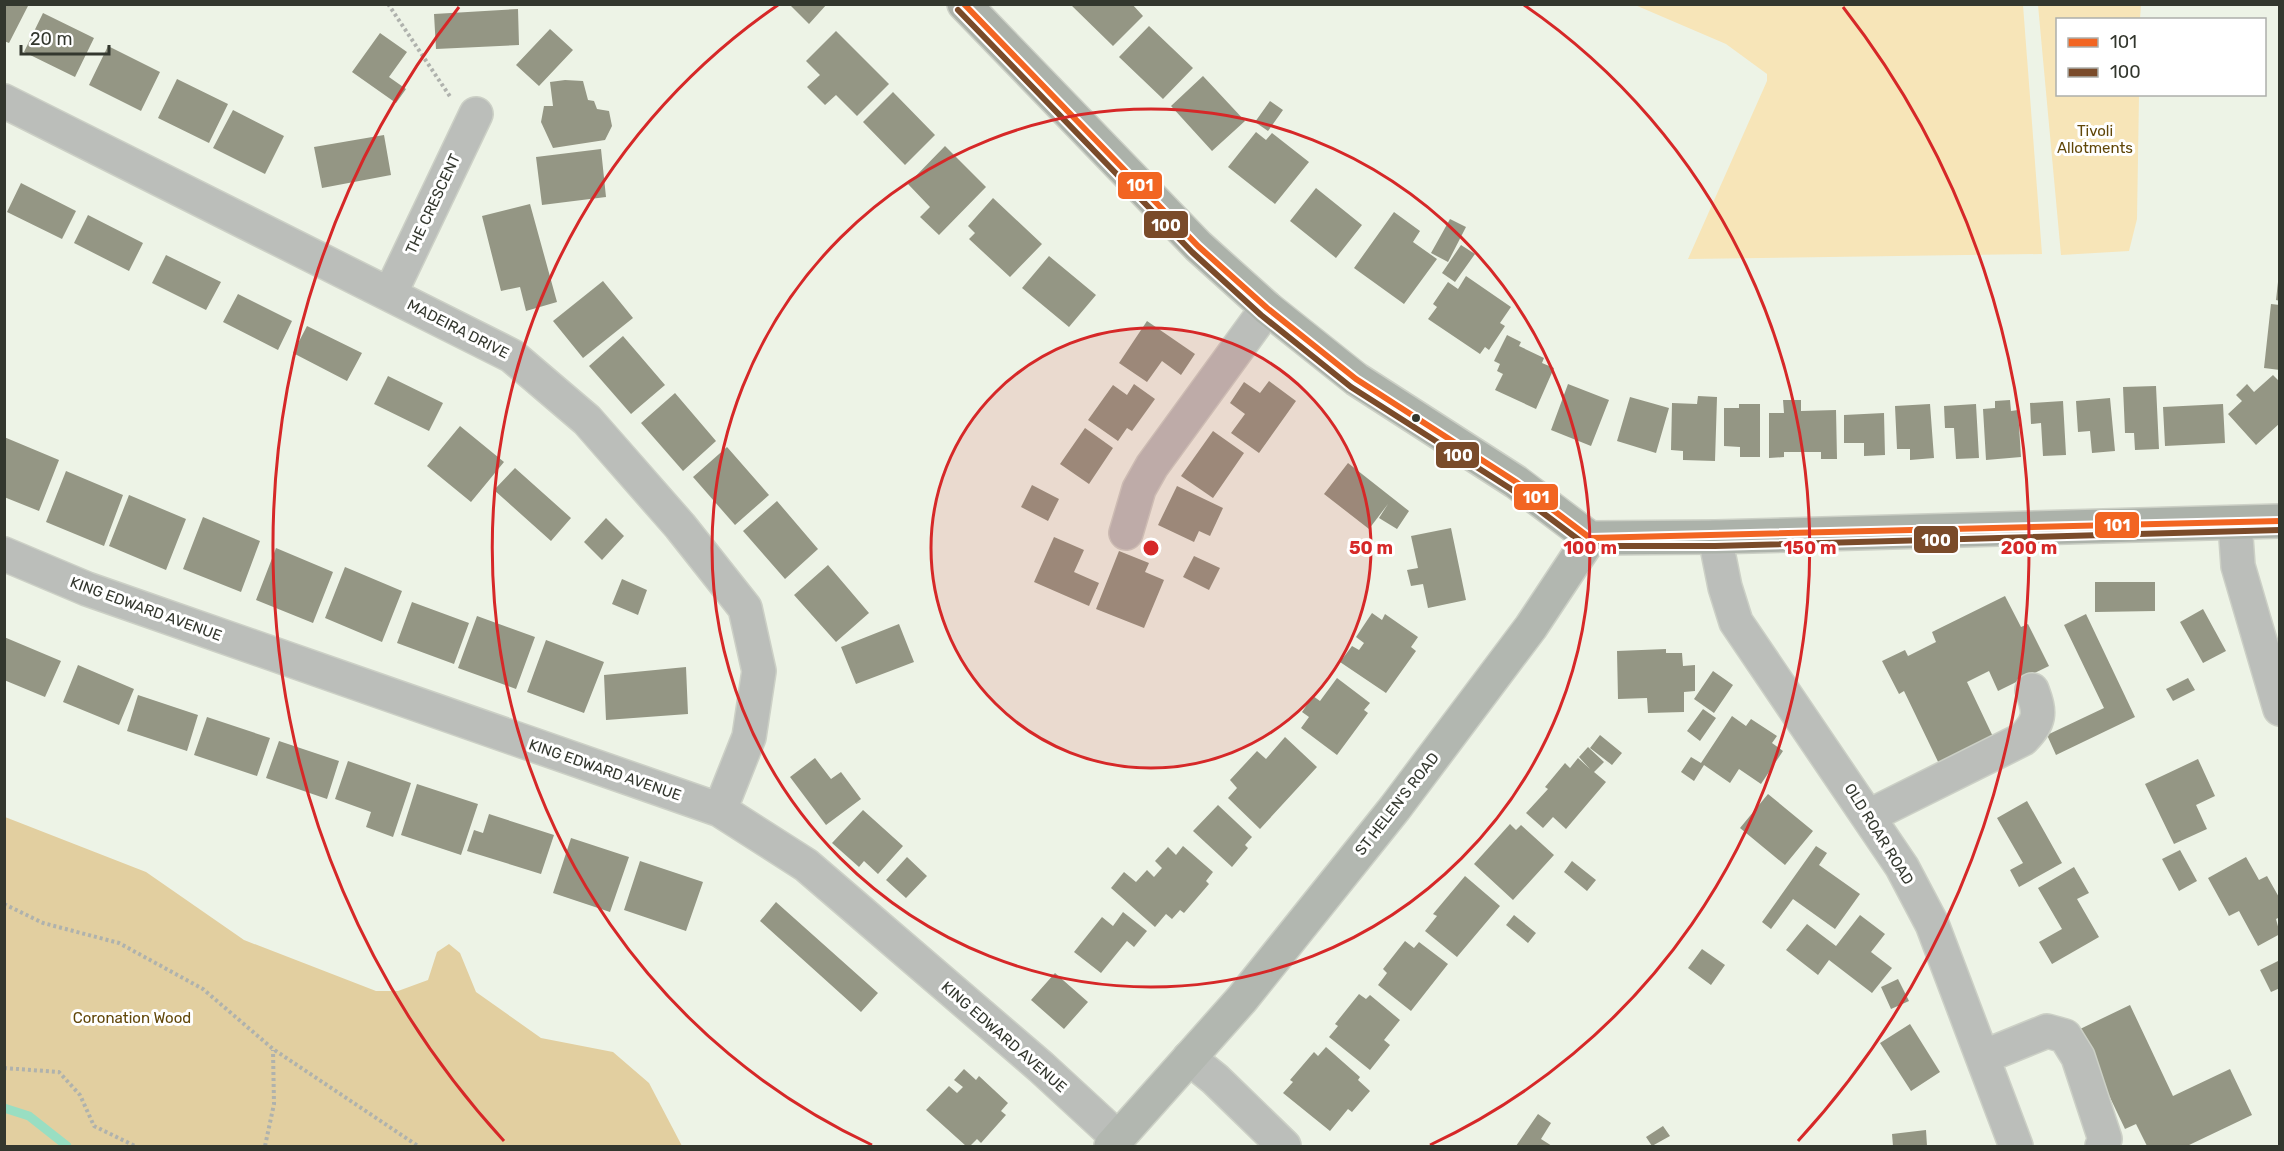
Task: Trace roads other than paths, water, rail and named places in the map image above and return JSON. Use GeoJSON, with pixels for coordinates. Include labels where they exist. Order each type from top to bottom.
{"type":"FeatureCollection","features":[{"type":"Feature","properties":{"kind":"highway"},"geometry":{"type":"LineString","coordinates":[[964,4],[1198,246],[1267,308],[1356,379],[1516,482],[1590,538],[1715,537],[2280,521]]}},
{"type":"Feature","properties":{"kind":"main road","name":"ST HELEN'S ROAD"},"geometry":{"type":"LineString","coordinates":[[1115,1142],[1242,999],[1395,808],[1531,627],[1590,538]]}},
{"type":"Feature","properties":{"kind":"street","name":"MADEIRA DRIVE"},"geometry":{"type":"LineString","coordinates":[[4,101],[512,356],[587,420],[680,526],[745,608],[759,671],[749,737],[720,810]]}},
{"type":"Feature","properties":{"kind":"street","name":"THE CRESCENT"},"geometry":{"type":"LineString","coordinates":[[390,294],[472,122]]}},
{"type":"Feature","properties":{"kind":"street"},"geometry":{"type":"LineString","coordinates":[[1126,533],[1139,489],[1152,466],[1267,308]]}},
{"type":"Feature","properties":{"kind":"street"},"geometry":{"type":"LineString","coordinates":[[2235,523],[2238,566],[2280,709]]}},
{"type":"Feature","properties":{"kind":"street","name":"OLD ROAR ROAD"},"geometry":{"type":"LineString","coordinates":[[1715,537],[1725,587],[1736,622],[1869,816],[1902,867],[1932,924],[2016,1146]]}},
{"type":"Feature","properties":{"kind":"street","name":"KING EDWARD AVENUE"},"geometry":{"type":"LineString","coordinates":[[4,554],[87,590],[720,810],[806,865],[1041,1067],[1115,1142]]}},
{"type":"Feature","properties":{"kind":"street"},"geometry":{"type":"LineString","coordinates":[[1869,816],[2023,739],[2036,726],[2038,712],[2032,690]]}},
{"type":"Feature","properties":{"kind":"street"},"geometry":{"type":"LineString","coordinates":[[1983,1057],[2047,1031],[2065,1036],[2078,1057],[2102,1128],[2105,1139],[2102,1146]]}},
{"type":"Feature","properties":{"kind":"street"},"geometry":{"type":"LineString","coordinates":[[1189,1058],[1215,1079],[1284,1146]]}},
{"type":"Feature","properties":{"kind":"waterway"},"geometry":{"type":"LineString","coordinates":[[4,1108],[29,1116],[67,1146]]}},
{"type":"Feature","properties":{"kind":"park label","name":"Tivoli Allotments"},"geometry":{"type":"Point","coordinates":[2095,140]}},
{"type":"Feature","properties":{"kind":"park label","name":"Coronation Wood"},"geometry":{"type":"Point","coordinates":[132,1018]}}]}
